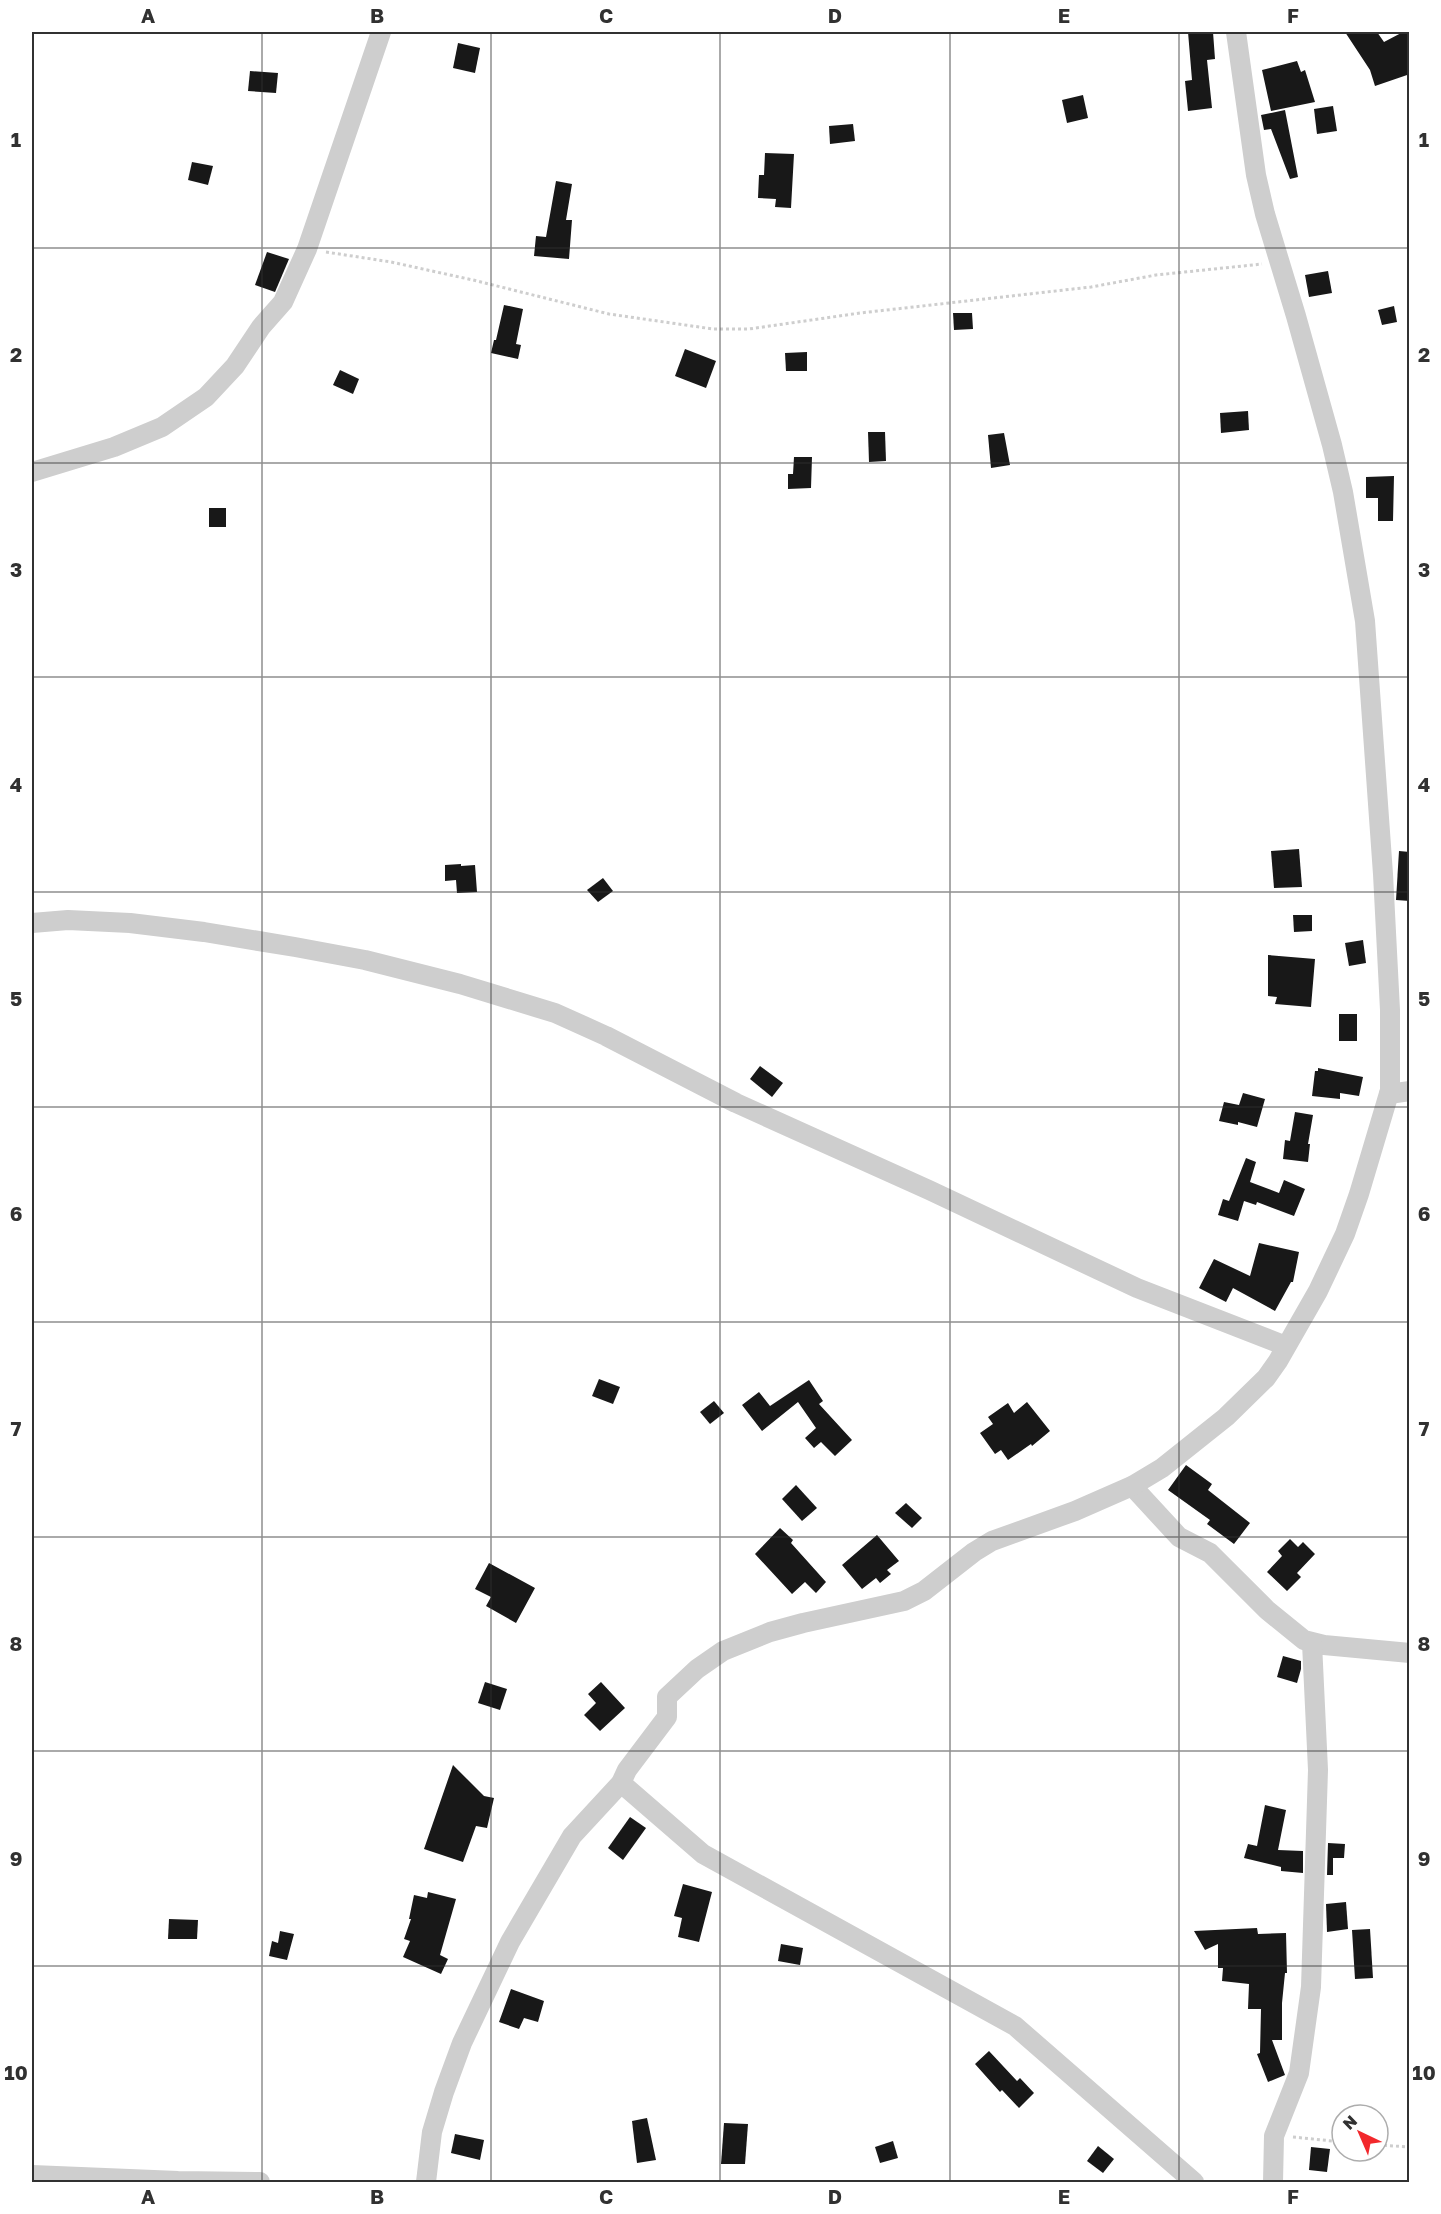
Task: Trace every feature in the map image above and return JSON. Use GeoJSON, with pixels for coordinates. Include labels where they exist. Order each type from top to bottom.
{"type":"FeatureCollection","features":[{"type":"Feature","properties":{"kind":"street"},"geometry":{"type":"LineString","coordinates":[[32,472],[136,439],[162,427],[206,397],[235,366],[261,327],[283,303],[307,249],[381,32]]}},
{"type":"Feature","properties":{"kind":"street"},"geometry":{"type":"LineString","coordinates":[[426,2182],[432,2132],[444,2092],[462,2043],[510,1942],[572,1836],[621,1783],[627,1770],[667,1717],[667,1697],[697,1670],[723,1651],[770,1632],[904,1601],[924,1591],[974,1552],[992,1541],[1075,1511],[1132,1486],[1162,1468],[1226,1417],[1266,1378],[1318,1291],[1345,1234],[1374,1145],[1396,1092],[1365,621],[1343,492],[1332,445],[1264,214],[1256,175],[1236,32]]}},
{"type":"Feature","properties":{"kind":"street"},"geometry":{"type":"LineString","coordinates":[[32,923],[68,920],[130,923],[295,947],[365,960],[460,984],[555,1013],[606,1036],[736,1103],[929,1190],[1137,1288],[1286,1346]]}},
{"type":"Feature","properties":{"kind":"street"},"geometry":{"type":"LineString","coordinates":[[1132,1486],[1179,1537],[1210,1553],[1295,1635],[1311,1643],[1410,1653]]}},
{"type":"Feature","properties":{"kind":"street"},"geometry":{"type":"LineString","coordinates":[[1273,2182],[1274,2136],[1299,2073],[1311,1987],[1318,1770],[1311,1643]]}},
{"type":"Feature","properties":{"kind":"street"},"geometry":{"type":"LineString","coordinates":[[621,1783],[703,1854],[1015,2026],[1194,2182]]}},
{"type":"Feature","properties":{"kind":"street"},"geometry":{"type":"LineString","coordinates":[[32,2175],[260,2182]]}},
{"type":"Feature","properties":{"kind":"path"},"geometry":{"type":"LineString","coordinates":[[307,249],[392,262],[609,314],[713,329],[749,329],[860,313],[1091,286],[1156,275],[1280,262]]}},
{"type":"Feature","properties":{"kind":"path"},"geometry":{"type":"LineString","coordinates":[[1274,2136],[1330,2141]]}},
{"type":"Feature","properties":{"kind":"path"},"geometry":{"type":"LineString","coordinates":[[1390,2146],[1410,2147]]}},
{"type":"Feature","properties":{"kind":"building"},"geometry":{"type":"Polygon","coordinates":[[[1188,32],[1213,32],[1215,59],[1207,60],[1212,108],[1188,111],[1185,81],[1192,80],[1188,32]]]}},
{"type":"Feature","properties":{"kind":"building"},"geometry":{"type":"Polygon","coordinates":[[[1345,32],[1377,32],[1384,42],[1403,32],[1410,32],[1410,74],[1375,86],[1370,70],[1345,32]]]}},
{"type":"Feature","properties":{"kind":"building"},"geometry":{"type":"Polygon","coordinates":[[[458,43],[480,48],[475,73],[453,68],[458,43]]]}},
{"type":"Feature","properties":{"kind":"building"},"geometry":{"type":"Polygon","coordinates":[[[1297,61],[1301,72],[1305,70],[1315,102],[1271,111],[1262,70],[1297,61]]]}},
{"type":"Feature","properties":{"kind":"building"},"geometry":{"type":"Polygon","coordinates":[[[250,71],[278,73],[276,93],[248,91],[250,71]]]}},
{"type":"Feature","properties":{"kind":"building"},"geometry":{"type":"Polygon","coordinates":[[[1083,95],[1088,118],[1067,123],[1062,100],[1083,95]]]}},
{"type":"Feature","properties":{"kind":"building"},"geometry":{"type":"Polygon","coordinates":[[[1333,106],[1337,131],[1317,134],[1314,109],[1333,106]]]}},
{"type":"Feature","properties":{"kind":"building"},"geometry":{"type":"Polygon","coordinates":[[[1285,110],[1298,177],[1290,179],[1271,129],[1264,130],[1261,115],[1285,110]]]}},
{"type":"Feature","properties":{"kind":"building"},"geometry":{"type":"Polygon","coordinates":[[[853,124],[855,141],[830,144],[829,126],[853,124]]]}},
{"type":"Feature","properties":{"kind":"building"},"geometry":{"type":"Polygon","coordinates":[[[765,153],[794,154],[791,208],[775,207],[776,199],[758,198],[759,175],[764,175],[765,153]]]}},
{"type":"Feature","properties":{"kind":"building"},"geometry":{"type":"Polygon","coordinates":[[[192,162],[213,166],[208,185],[188,180],[192,162]]]}},
{"type":"Feature","properties":{"kind":"building"},"geometry":{"type":"Polygon","coordinates":[[[556,181],[572,184],[566,220],[572,220],[569,259],[534,256],[536,236],[546,237],[556,181]]]}},
{"type":"Feature","properties":{"kind":"building"},"geometry":{"type":"Polygon","coordinates":[[[267,252],[289,259],[275,292],[255,285],[267,252]]]}},
{"type":"Feature","properties":{"kind":"building"},"geometry":{"type":"Polygon","coordinates":[[[1328,271],[1332,293],[1309,297],[1305,275],[1328,271]]]}},
{"type":"Feature","properties":{"kind":"building"},"geometry":{"type":"Polygon","coordinates":[[[504,305],[523,309],[516,344],[521,345],[518,359],[491,353],[504,305]]]}},
{"type":"Feature","properties":{"kind":"building"},"geometry":{"type":"Polygon","coordinates":[[[1394,306],[1397,322],[1382,325],[1378,310],[1394,306]]]}},
{"type":"Feature","properties":{"kind":"building"},"geometry":{"type":"Polygon","coordinates":[[[953,313],[972,313],[973,329],[954,330],[953,313]]]}},
{"type":"Feature","properties":{"kind":"building"},"geometry":{"type":"Polygon","coordinates":[[[685,349],[716,361],[706,388],[675,376],[685,349]]]}},
{"type":"Feature","properties":{"kind":"building"},"geometry":{"type":"Polygon","coordinates":[[[807,352],[807,371],[786,371],[785,353],[807,352]]]}},
{"type":"Feature","properties":{"kind":"building"},"geometry":{"type":"Polygon","coordinates":[[[340,370],[359,379],[353,394],[333,385],[340,370]]]}},
{"type":"Feature","properties":{"kind":"building"},"geometry":{"type":"Polygon","coordinates":[[[1248,411],[1249,430],[1221,433],[1220,413],[1248,411]]]}},
{"type":"Feature","properties":{"kind":"building"},"geometry":{"type":"Polygon","coordinates":[[[868,432],[885,432],[886,461],[869,462],[868,432]]]}},
{"type":"Feature","properties":{"kind":"building"},"geometry":{"type":"Polygon","coordinates":[[[1004,433],[1010,465],[991,468],[988,435],[1004,433]]]}},
{"type":"Feature","properties":{"kind":"building"},"geometry":{"type":"Polygon","coordinates":[[[794,457],[812,457],[811,488],[788,489],[788,474],[793,474],[794,457]]]}},
{"type":"Feature","properties":{"kind":"building"},"geometry":{"type":"Polygon","coordinates":[[[1394,476],[1393,521],[1378,521],[1378,498],[1366,498],[1366,477],[1394,476]]]}},
{"type":"Feature","properties":{"kind":"building"},"geometry":{"type":"Polygon","coordinates":[[[209,508],[226,508],[226,527],[209,527],[209,508]]]}},
{"type":"Feature","properties":{"kind":"building"},"geometry":{"type":"Polygon","coordinates":[[[1299,849],[1302,887],[1274,888],[1271,851],[1299,849]]]}},
{"type":"Feature","properties":{"kind":"building"},"geometry":{"type":"Polygon","coordinates":[[[1399,851],[1410,852],[1410,901],[1396,900],[1399,851]]]}},
{"type":"Feature","properties":{"kind":"building"},"geometry":{"type":"Polygon","coordinates":[[[461,864],[461,866],[475,865],[477,892],[457,893],[456,880],[445,881],[445,865],[461,864]]]}},
{"type":"Feature","properties":{"kind":"building"},"geometry":{"type":"Polygon","coordinates":[[[603,878],[613,891],[598,902],[587,890],[603,878]]]}},
{"type":"Feature","properties":{"kind":"building"},"geometry":{"type":"Polygon","coordinates":[[[1293,915],[1312,915],[1312,931],[1294,932],[1293,915]]]}},
{"type":"Feature","properties":{"kind":"building"},"geometry":{"type":"Polygon","coordinates":[[[1363,940],[1366,963],[1349,966],[1345,943],[1363,940]]]}},
{"type":"Feature","properties":{"kind":"building"},"geometry":{"type":"Polygon","coordinates":[[[1268,955],[1315,959],[1311,1007],[1275,1004],[1277,997],[1268,996],[1268,955]]]}},
{"type":"Feature","properties":{"kind":"building"},"geometry":{"type":"Polygon","coordinates":[[[1339,1014],[1357,1014],[1357,1041],[1339,1041],[1339,1014]]]}},
{"type":"Feature","properties":{"kind":"building"},"geometry":{"type":"Polygon","coordinates":[[[760,1066],[783,1083],[772,1097],[750,1079],[760,1066]]]}},
{"type":"Feature","properties":{"kind":"building"},"geometry":{"type":"Polygon","coordinates":[[[1318,1068],[1363,1077],[1359,1096],[1340,1093],[1340,1099],[1312,1096],[1315,1071],[1318,1071],[1318,1068]]]}},
{"type":"Feature","properties":{"kind":"building"},"geometry":{"type":"Polygon","coordinates":[[[1243,1093],[1265,1099],[1257,1127],[1238,1122],[1238,1125],[1219,1121],[1224,1102],[1239,1105],[1243,1093]]]}},
{"type":"Feature","properties":{"kind":"building"},"geometry":{"type":"Polygon","coordinates":[[[1295,1112],[1313,1115],[1308,1144],[1310,1144],[1308,1162],[1283,1159],[1285,1140],[1290,1141],[1295,1112]]]}},
{"type":"Feature","properties":{"kind":"building"},"geometry":{"type":"Polygon","coordinates":[[[1246,1158],[1256,1162],[1250,1182],[1279,1193],[1284,1180],[1305,1189],[1294,1216],[1257,1202],[1256,1205],[1244,1201],[1238,1221],[1218,1215],[1223,1199],[1229,1201],[1246,1158]]]}},
{"type":"Feature","properties":{"kind":"building"},"geometry":{"type":"Polygon","coordinates":[[[1259,1243],[1299,1252],[1293,1282],[1275,1311],[1233,1288],[1226,1302],[1199,1288],[1214,1259],[1250,1276],[1259,1243]]]}},
{"type":"Feature","properties":{"kind":"building"},"geometry":{"type":"Polygon","coordinates":[[[599,1379],[620,1387],[613,1404],[592,1396],[599,1379]]]}},
{"type":"Feature","properties":{"kind":"building"},"geometry":{"type":"Polygon","coordinates":[[[809,1380],[823,1401],[819,1404],[852,1440],[835,1456],[821,1442],[814,1448],[805,1438],[816,1428],[798,1402],[762,1431],[742,1405],[759,1392],[770,1406],[809,1380]]]}},
{"type":"Feature","properties":{"kind":"building"},"geometry":{"type":"Polygon","coordinates":[[[714,1401],[724,1413],[710,1424],[700,1412],[714,1401]]]}},
{"type":"Feature","properties":{"kind":"building"},"geometry":{"type":"Polygon","coordinates":[[[1027,1402],[1050,1431],[1032,1446],[1031,1444],[1008,1460],[1001,1450],[995,1454],[980,1433],[993,1424],[988,1417],[1008,1403],[1014,1413],[1027,1402]]]}},
{"type":"Feature","properties":{"kind":"building"},"geometry":{"type":"Polygon","coordinates":[[[1186,1465],[1212,1484],[1208,1490],[1250,1523],[1234,1544],[1207,1524],[1210,1520],[1168,1490],[1186,1465]]]}},
{"type":"Feature","properties":{"kind":"building"},"geometry":{"type":"Polygon","coordinates":[[[796,1485],[817,1508],[802,1521],[782,1499],[796,1485]]]}},
{"type":"Feature","properties":{"kind":"building"},"geometry":{"type":"Polygon","coordinates":[[[906,1503],[922,1518],[912,1528],[895,1513],[906,1503]]]}},
{"type":"Feature","properties":{"kind":"building"},"geometry":{"type":"Polygon","coordinates":[[[780,1528],[793,1540],[791,1543],[826,1582],[816,1593],[805,1582],[792,1594],[755,1554],[780,1528]]]}},
{"type":"Feature","properties":{"kind":"building"},"geometry":{"type":"Polygon","coordinates":[[[877,1535],[899,1561],[887,1570],[891,1574],[880,1583],[876,1578],[862,1589],[842,1565],[877,1535]]]}},
{"type":"Feature","properties":{"kind":"building"},"geometry":{"type":"Polygon","coordinates":[[[1290,1539],[1298,1547],[1303,1542],[1315,1554],[1297,1573],[1301,1577],[1287,1591],[1267,1572],[1282,1556],[1278,1551],[1290,1539]]]}},
{"type":"Feature","properties":{"kind":"building"},"geometry":{"type":"Polygon","coordinates":[[[489,1563],[535,1588],[516,1623],[486,1606],[491,1597],[475,1589],[489,1563]]]}},
{"type":"Feature","properties":{"kind":"building"},"geometry":{"type":"Polygon","coordinates":[[[1283,1656],[1301,1661],[1297,1683],[1277,1677],[1283,1656]]]}},
{"type":"Feature","properties":{"kind":"building"},"geometry":{"type":"Polygon","coordinates":[[[485,1682],[507,1689],[500,1710],[478,1703],[485,1682]]]}},
{"type":"Feature","properties":{"kind":"building"},"geometry":{"type":"Polygon","coordinates":[[[601,1682],[625,1708],[600,1731],[584,1715],[596,1703],[588,1694],[601,1682]]]}},
{"type":"Feature","properties":{"kind":"building"},"geometry":{"type":"Polygon","coordinates":[[[453,1765],[484,1796],[494,1798],[487,1828],[476,1826],[463,1862],[424,1849],[453,1765]]]}},
{"type":"Feature","properties":{"kind":"building"},"geometry":{"type":"Polygon","coordinates":[[[1265,1805],[1286,1810],[1278,1850],[1303,1851],[1303,1873],[1281,1871],[1281,1867],[1244,1858],[1248,1844],[1257,1846],[1265,1805]]]}},
{"type":"Feature","properties":{"kind":"building"},"geometry":{"type":"Polygon","coordinates":[[[630,1817],[646,1828],[623,1860],[608,1848],[630,1817]]]}},
{"type":"Feature","properties":{"kind":"building"},"geometry":{"type":"Polygon","coordinates":[[[1328,1843],[1345,1844],[1344,1858],[1333,1858],[1333,1875],[1327,1875],[1328,1843]]]}},
{"type":"Feature","properties":{"kind":"building"},"geometry":{"type":"Polygon","coordinates":[[[683,1884],[712,1892],[699,1942],[678,1937],[682,1918],[674,1916],[683,1884]]]}},
{"type":"Feature","properties":{"kind":"building"},"geometry":{"type":"Polygon","coordinates":[[[428,1892],[456,1899],[440,1955],[448,1959],[441,1974],[403,1957],[410,1941],[404,1939],[411,1919],[409,1919],[414,1895],[427,1898],[428,1892]]]}},
{"type":"Feature","properties":{"kind":"building"},"geometry":{"type":"Polygon","coordinates":[[[1346,1902],[1348,1929],[1327,1932],[1326,1904],[1346,1902]]]}},
{"type":"Feature","properties":{"kind":"building"},"geometry":{"type":"Polygon","coordinates":[[[169,1919],[198,1920],[197,1939],[168,1939],[169,1919]]]}},
{"type":"Feature","properties":{"kind":"building"},"geometry":{"type":"Polygon","coordinates":[[[1257,1928],[1258,1934],[1286,1933],[1287,1973],[1285,1973],[1282,2003],[1282,2040],[1272,2040],[1285,2075],[1268,2082],[1257,2054],[1260,2053],[1261,2009],[1248,2009],[1249,1984],[1222,1981],[1223,1968],[1218,1968],[1218,1944],[1205,1950],[1194,1931],[1257,1928]]]}},
{"type":"Feature","properties":{"kind":"building"},"geometry":{"type":"Polygon","coordinates":[[[1370,1929],[1373,1978],[1355,1979],[1352,1930],[1370,1929]]]}},
{"type":"Feature","properties":{"kind":"building"},"geometry":{"type":"Polygon","coordinates":[[[280,1931],[294,1934],[287,1960],[269,1956],[272,1941],[278,1943],[280,1931]]]}},
{"type":"Feature","properties":{"kind":"building"},"geometry":{"type":"Polygon","coordinates":[[[781,1944],[803,1948],[800,1965],[778,1961],[781,1944]]]}},
{"type":"Feature","properties":{"kind":"building"},"geometry":{"type":"Polygon","coordinates":[[[511,1989],[544,2001],[538,2022],[524,2018],[519,2029],[499,2022],[511,1989]]]}},
{"type":"Feature","properties":{"kind":"building"},"geometry":{"type":"Polygon","coordinates":[[[989,2051],[1017,2081],[1020,2078],[1034,2093],[1019,2108],[1002,2090],[1000,2092],[975,2064],[989,2051]]]}},
{"type":"Feature","properties":{"kind":"building"},"geometry":{"type":"Polygon","coordinates":[[[647,2118],[656,2160],[637,2163],[632,2121],[647,2118]]]}},
{"type":"Feature","properties":{"kind":"building"},"geometry":{"type":"Polygon","coordinates":[[[724,2123],[748,2124],[745,2164],[721,2164],[724,2123]]]}},
{"type":"Feature","properties":{"kind":"building"},"geometry":{"type":"Polygon","coordinates":[[[455,2134],[484,2140],[480,2160],[451,2153],[455,2134]]]}},
{"type":"Feature","properties":{"kind":"building"},"geometry":{"type":"Polygon","coordinates":[[[893,2141],[898,2158],[880,2163],[875,2147],[893,2141]]]}},
{"type":"Feature","properties":{"kind":"building"},"geometry":{"type":"Polygon","coordinates":[[[1098,2146],[1114,2159],[1103,2173],[1087,2161],[1098,2146]]]}},
{"type":"Feature","properties":{"kind":"building"},"geometry":{"type":"Polygon","coordinates":[[[1311,2147],[1330,2149],[1327,2172],[1309,2170],[1311,2147]]]}}]}
